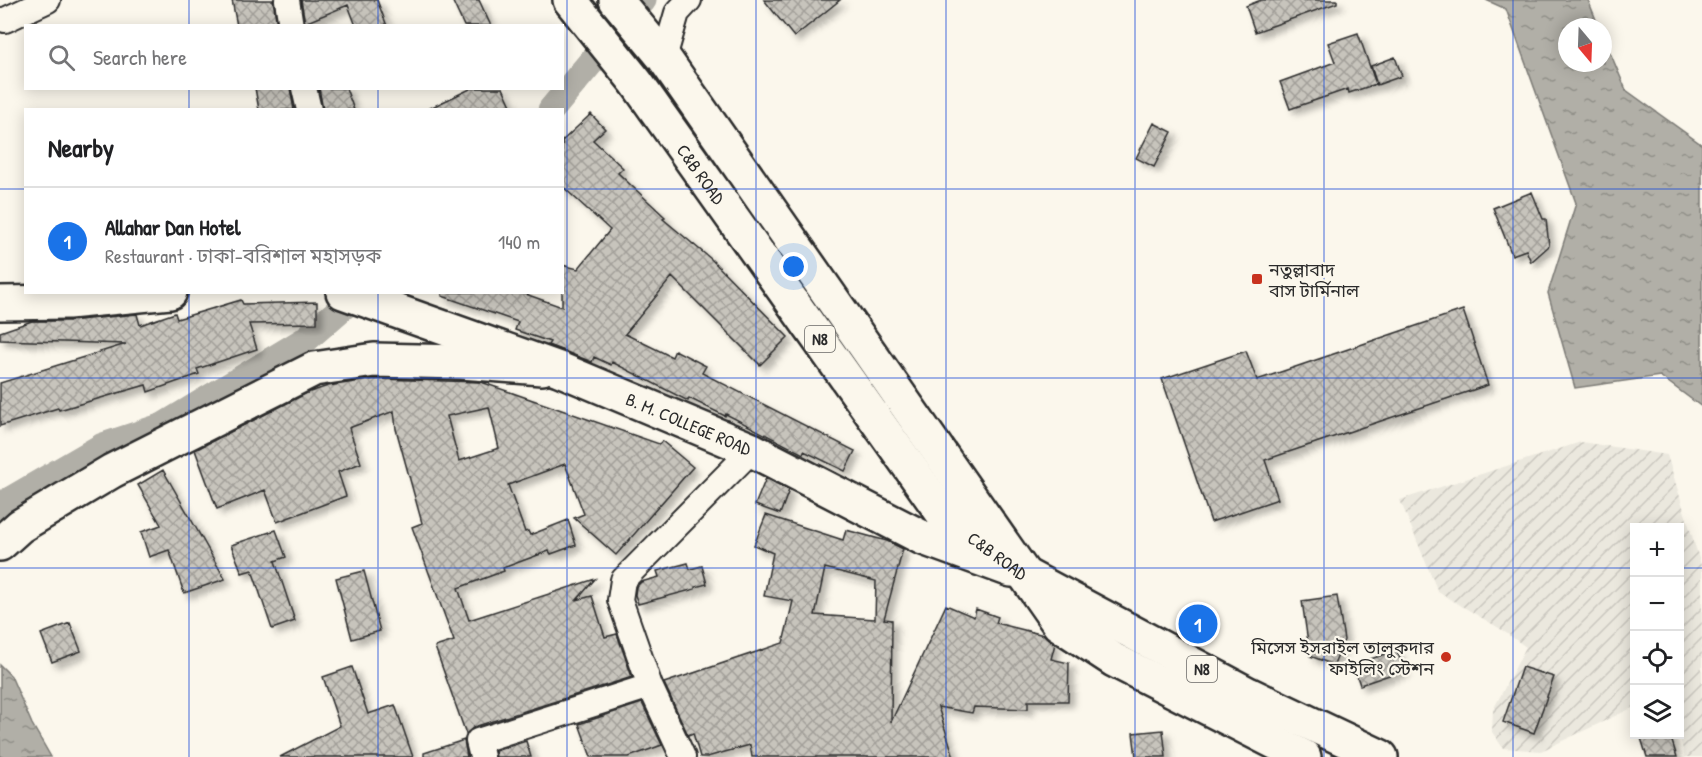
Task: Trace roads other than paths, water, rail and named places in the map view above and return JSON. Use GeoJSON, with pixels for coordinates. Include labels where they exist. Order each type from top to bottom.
{"type":"FeatureCollection","features":[{"type":"Feature","properties":{"kind":"main road","name":"C&B ROAD"},"geometry":{"type":"LineString","coordinates":[[570,0],[636,82],[946,518],[1025,575]]}},
{"type":"Feature","properties":{"kind":"main road","name":"C&B ROAD"},"geometry":{"type":"LineString","coordinates":[[616,0],[664,58],[1025,575]]}},
{"type":"Feature","properties":{"kind":"main road"},"geometry":{"type":"LineString","coordinates":[[0,303],[68,302],[150,294]]}},
{"type":"Feature","properties":{"kind":"main road","name":"B. M. COLLEGE ROAD"},"geometry":{"type":"LineString","coordinates":[[349,294],[559,369],[752,450],[923,538],[1025,575]]}},
{"type":"Feature","properties":{"kind":"main road"},"geometry":{"type":"LineString","coordinates":[[0,544],[20,526],[112,471],[314,369],[374,360],[461,362],[559,369]]}},
{"type":"Feature","properties":{"kind":"main road","name":"N8"},"geometry":{"type":"LineString","coordinates":[[1025,575],[1059,624],[1114,660],[1304,757]]}},
{"type":"Feature","properties":{"kind":"main road","name":"N8"},"geometry":{"type":"LineString","coordinates":[[1025,575],[1248,694],[1381,757]]}},
{"type":"Feature","properties":{"kind":"street"},"geometry":{"type":"LineString","coordinates":[[5,20],[48,0]]}},
{"type":"Feature","properties":{"kind":"street"},"geometry":{"type":"LineString","coordinates":[[287,0],[291,24]]}},
{"type":"Feature","properties":{"kind":"street"},"geometry":{"type":"LineString","coordinates":[[664,58],[677,14],[689,0]]}},
{"type":"Feature","properties":{"kind":"street"},"geometry":{"type":"LineString","coordinates":[[304,90],[309,108]]}},
{"type":"Feature","properties":{"kind":"street"},"geometry":{"type":"LineString","coordinates":[[683,757],[650,686],[620,600],[623,580],[752,450]]}},
{"type":"Feature","properties":{"kind":"street"},"geometry":{"type":"LineString","coordinates":[[482,757],[478,741],[650,686]]}},
{"type":"Feature","properties":{"kind":"water"},"geometry":{"type":"Polygon","coordinates":[[[1486,0],[1588,0],[1595,18],[1558,18],[1558,72],[1612,72],[1612,57],[1626,90],[1702,145],[1702,407],[1660,376],[1575,388],[1548,293],[1576,203],[1506,9],[1486,0]]]}},
{"type":"Feature","properties":{"kind":"water"},"geometry":{"type":"Polygon","coordinates":[[[0,665],[11,676],[32,724],[51,757],[0,757],[0,665]]]}},
{"type":"Feature","properties":{"kind":"waterway"},"geometry":{"type":"LineString","coordinates":[[553,108],[643,0]]}},
{"type":"Feature","properties":{"kind":"waterway"},"geometry":{"type":"LineString","coordinates":[[0,506],[103,446],[163,426],[305,340],[358,294]]}},
{"type":"Feature","properties":{"kind":"place","name":"নতুল্লাবাদ বাস টার্মিনাল"},"geometry":{"type":"Point","coordinates":[1257,279]}},
{"type":"Feature","properties":{"kind":"place","name":"Allahar Dan Hotel"},"geometry":{"type":"Point","coordinates":[1198,624]}},
{"type":"Feature","properties":{"kind":"place","name":"মিসেস ইসরাইল তালুকদার ফাইলিং স্টেশন"},"geometry":{"type":"Point","coordinates":[1446,657]}}]}
